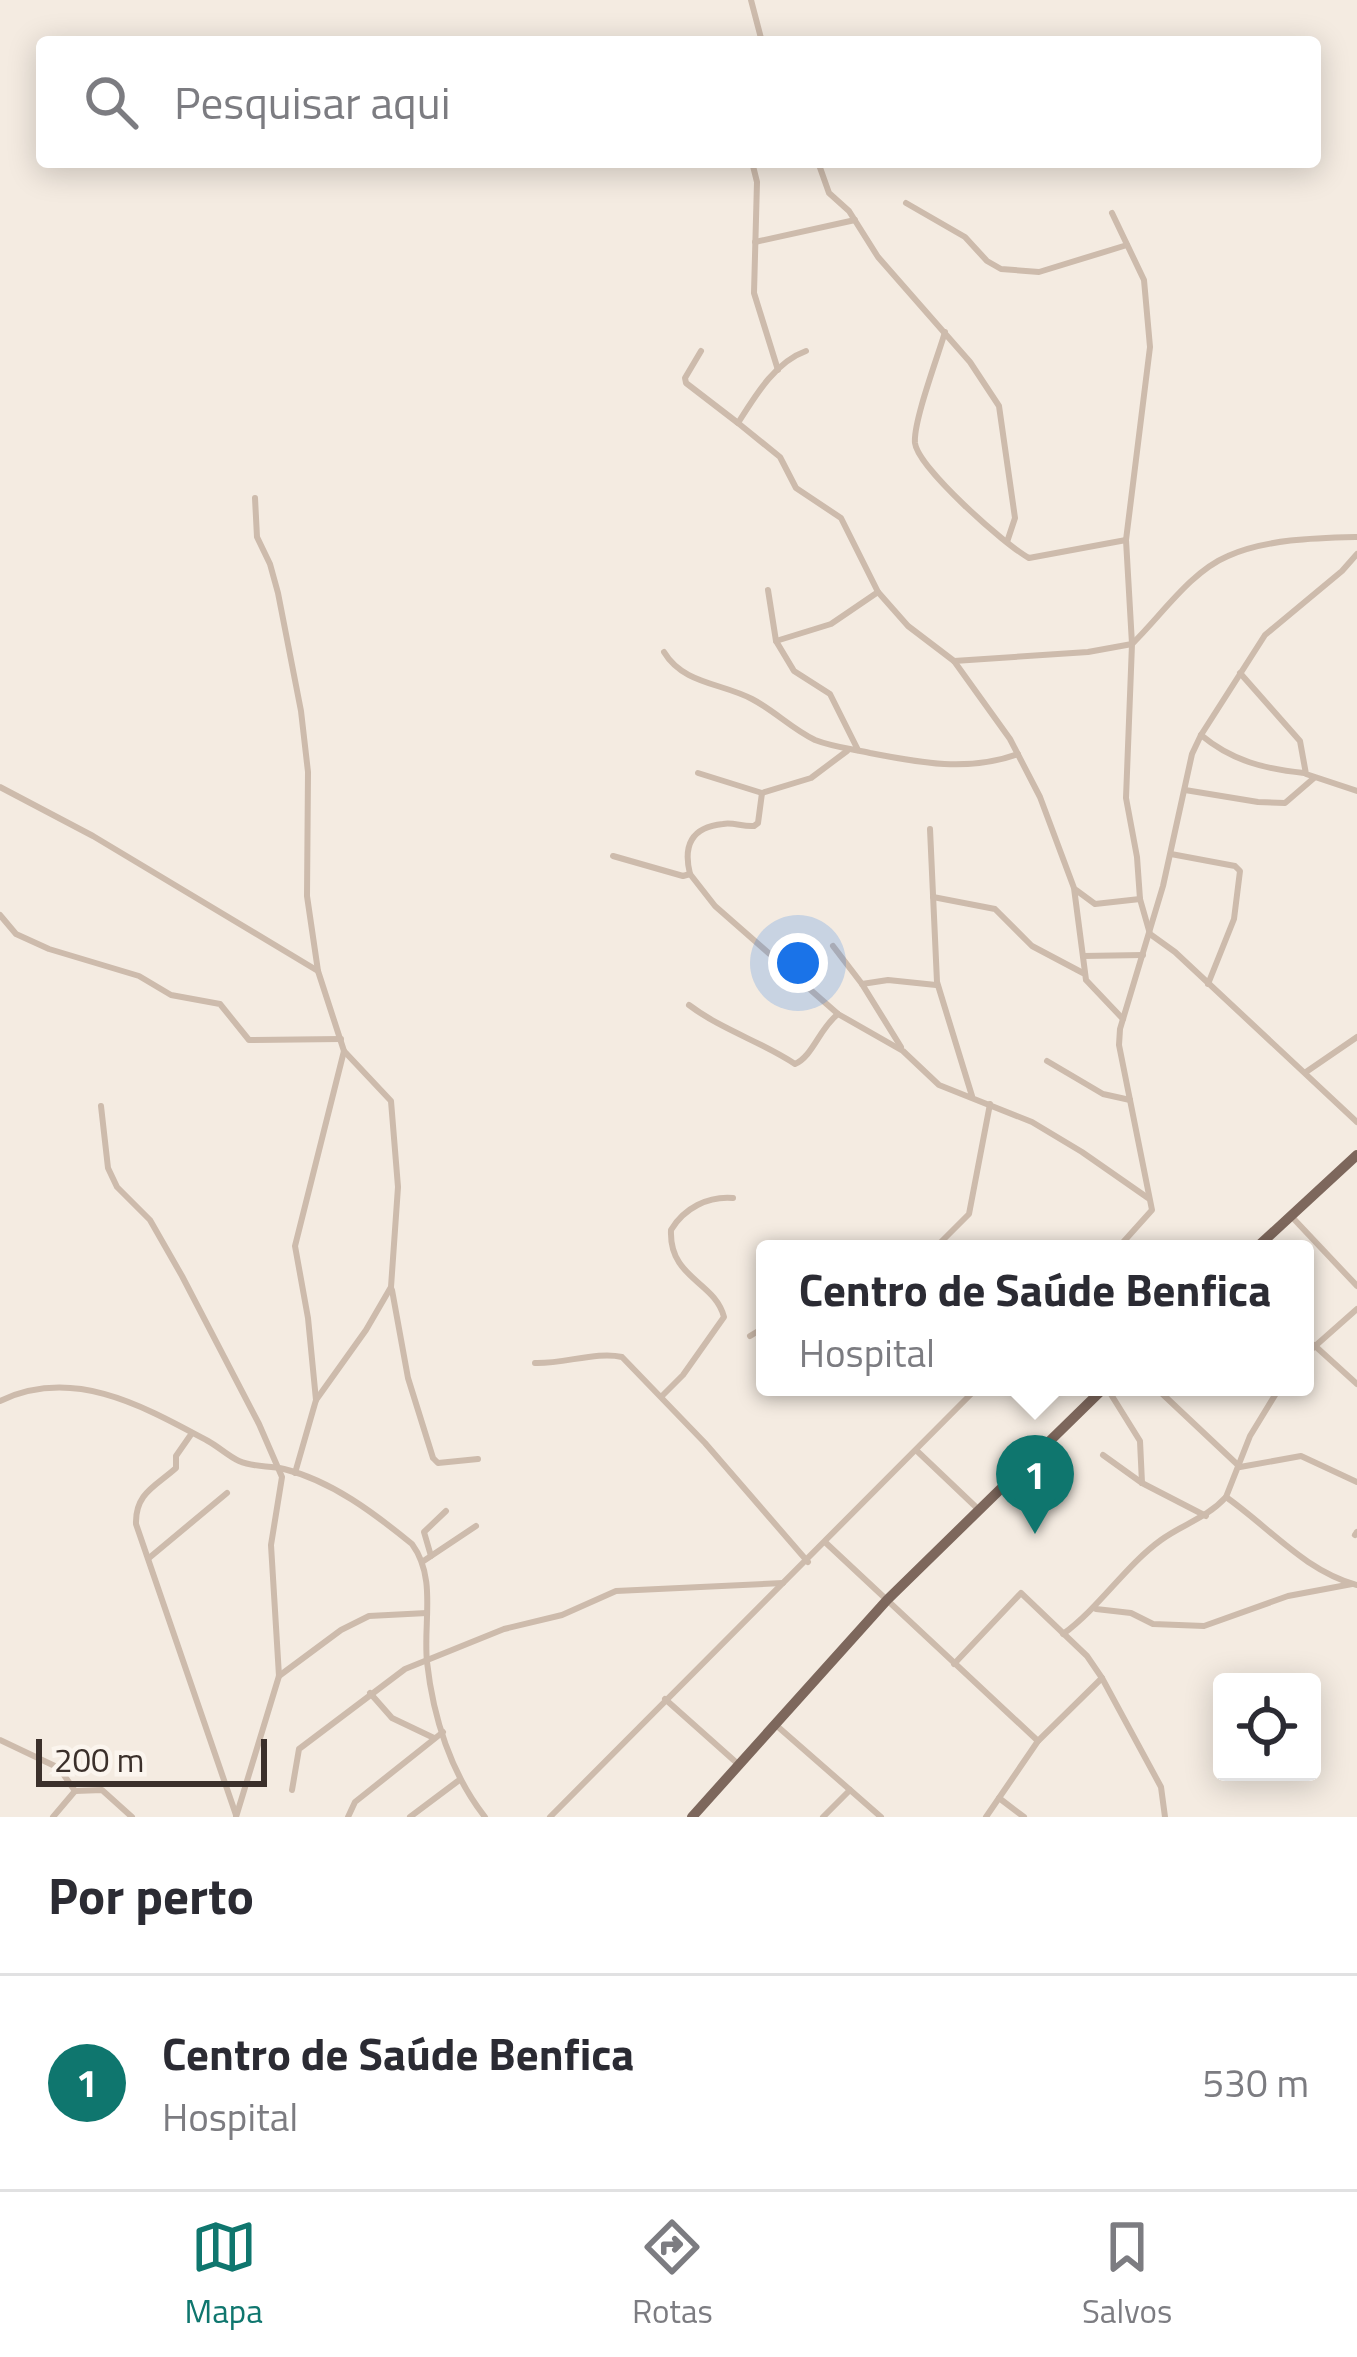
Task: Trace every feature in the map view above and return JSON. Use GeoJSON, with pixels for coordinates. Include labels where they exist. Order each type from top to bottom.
{"type":"FeatureCollection","features":[{"type":"Feature","properties":{"kind":"main road"},"geometry":{"type":"LineString","coordinates":[[1264,1240],[1357,1155]]}},
{"type":"Feature","properties":{"kind":"main road"},"geometry":{"type":"LineString","coordinates":[[692,1817],[886,1600],[1097,1396]]}},
{"type":"Feature","properties":{"kind":"street"},"geometry":{"type":"LineString","coordinates":[[751,0],[760,36]]}},
{"type":"Feature","properties":{"kind":"street"},"geometry":{"type":"LineString","coordinates":[[754,168],[754,292],[778,370]]}},
{"type":"Feature","properties":{"kind":"street"},"geometry":{"type":"LineString","coordinates":[[820,168],[829,193],[992,393],[1001,414],[1015,518],[1007,542]]}},
{"type":"Feature","properties":{"kind":"street"},"geometry":{"type":"LineString","coordinates":[[906,203],[965,237],[1001,269],[1040,272],[1127,245]]}},
{"type":"Feature","properties":{"kind":"street"},"geometry":{"type":"LineString","coordinates":[[1112,213],[1144,280],[1150,347],[1126,540],[1132,644],[1126,798],[1139,899],[1150,934],[1357,1122]]}},
{"type":"Feature","properties":{"kind":"street"},"geometry":{"type":"LineString","coordinates":[[755,242],[855,220]]}},
{"type":"Feature","properties":{"kind":"street"},"geometry":{"type":"LineString","coordinates":[[945,332],[916,448],[922,460],[1022,555],[1037,558],[1126,540]]}},
{"type":"Feature","properties":{"kind":"street"},"geometry":{"type":"LineString","coordinates":[[738,423],[778,370],[806,351]]}},
{"type":"Feature","properties":{"kind":"street"},"geometry":{"type":"LineString","coordinates":[[701,352],[685,380],[780,457],[802,494],[841,518],[878,592],[908,626],[954,661],[1018,754],[1040,797],[1074,888],[1083,973],[1123,1019]]}},
{"type":"Feature","properties":{"kind":"street"},"geometry":{"type":"LineString","coordinates":[[255,498],[256,537],[278,593],[301,711],[308,772],[307,896],[318,971],[344,1051],[295,1246],[316,1400]]}},
{"type":"Feature","properties":{"kind":"street"},"geometry":{"type":"LineString","coordinates":[[954,661],[1088,652],[1132,644],[1190,584],[1226,556],[1332,536],[1357,537]]}},
{"type":"Feature","properties":{"kind":"street"},"geometry":{"type":"LineString","coordinates":[[1129,1240],[1148,1219],[1150,1200],[1119,1045],[1201,735],[1265,634],[1342,572],[1357,554]]}},
{"type":"Feature","properties":{"kind":"street"},"geometry":{"type":"LineString","coordinates":[[769,590],[776,641],[794,670],[830,694],[854,750]]}},
{"type":"Feature","properties":{"kind":"street"},"geometry":{"type":"LineString","coordinates":[[776,641],[831,624],[878,592]]}},
{"type":"Feature","properties":{"kind":"street"},"geometry":{"type":"LineString","coordinates":[[664,652],[690,677],[756,701],[819,741],[945,766],[983,764],[1018,754]]}},
{"type":"Feature","properties":{"kind":"street"},"geometry":{"type":"LineString","coordinates":[[1240,673],[1300,741],[1304,772]]}},
{"type":"Feature","properties":{"kind":"street"},"geometry":{"type":"LineString","coordinates":[[1201,735],[1225,754],[1270,769],[1304,772],[1357,791]]}},
{"type":"Feature","properties":{"kind":"street"},"geometry":{"type":"LineString","coordinates":[[698,773],[762,793],[811,778],[854,750]]}},
{"type":"Feature","properties":{"kind":"street"},"geometry":{"type":"LineString","coordinates":[[1184,790],[1285,803],[1314,778]]}},
{"type":"Feature","properties":{"kind":"street"},"geometry":{"type":"LineString","coordinates":[[0,787],[93,836],[318,971]]}},
{"type":"Feature","properties":{"kind":"street"},"geometry":{"type":"LineString","coordinates":[[762,793],[754,826],[723,824],[696,833],[688,841],[691,874],[716,906],[838,1014],[903,1051],[939,1085],[991,1104],[1082,1151],[1150,1200]]}},
{"type":"Feature","properties":{"kind":"street"},"geometry":{"type":"LineString","coordinates":[[930,829],[938,986],[972,1096]]}},
{"type":"Feature","properties":{"kind":"street"},"geometry":{"type":"LineString","coordinates":[[1172,854],[1240,871],[1234,919],[1208,984]]}},
{"type":"Feature","properties":{"kind":"street"},"geometry":{"type":"LineString","coordinates":[[613,856],[691,874]]}},
{"type":"Feature","properties":{"kind":"street"},"geometry":{"type":"LineString","coordinates":[[1074,888],[1095,904]]}},
{"type":"Feature","properties":{"kind":"street"},"geometry":{"type":"LineString","coordinates":[[934,897],[995,909],[1032,946],[1083,973]]}},
{"type":"Feature","properties":{"kind":"street"},"geometry":{"type":"LineString","coordinates":[[1077,913],[1095,904],[1139,899]]}},
{"type":"Feature","properties":{"kind":"street"},"geometry":{"type":"LineString","coordinates":[[0,915],[16,934],[49,949],[139,976],[171,995],[220,1004],[249,1040],[341,1039]]}},
{"type":"Feature","properties":{"kind":"street"},"geometry":{"type":"LineString","coordinates":[[833,946],[862,983],[903,1051]]}},
{"type":"Feature","properties":{"kind":"street"},"geometry":{"type":"LineString","coordinates":[[1083,956],[1143,955]]}},
{"type":"Feature","properties":{"kind":"street"},"geometry":{"type":"LineString","coordinates":[[862,983],[888,980],[938,986]]}},
{"type":"Feature","properties":{"kind":"street"},"geometry":{"type":"LineString","coordinates":[[689,1005],[725,1030],[756,1040],[795,1064],[809,1054],[819,1031],[838,1014]]}},
{"type":"Feature","properties":{"kind":"street"},"geometry":{"type":"LineString","coordinates":[[1304,1073],[1357,1036]]}},
{"type":"Feature","properties":{"kind":"street"},"geometry":{"type":"LineString","coordinates":[[344,1051],[391,1101],[398,1186],[391,1287],[408,1378],[433,1458],[438,1463],[478,1459]]}},
{"type":"Feature","properties":{"kind":"street"},"geometry":{"type":"LineString","coordinates":[[1047,1061],[1103,1094],[1130,1100]]}},
{"type":"Feature","properties":{"kind":"street"},"geometry":{"type":"LineString","coordinates":[[943,1240],[969,1214],[991,1104]]}},
{"type":"Feature","properties":{"kind":"street"},"geometry":{"type":"LineString","coordinates":[[101,1106],[108,1168],[117,1187],[150,1220],[280,1467],[282,1487],[272,1545],[280,1676],[236,1817]]}},
{"type":"Feature","properties":{"kind":"street"},"geometry":{"type":"LineString","coordinates":[[662,1396],[724,1317],[721,1307],[680,1267],[671,1230],[679,1217],[695,1207],[718,1197],[733,1198]]}},
{"type":"Feature","properties":{"kind":"street"},"geometry":{"type":"LineString","coordinates":[[1289,1215],[1313,1240]]}},
{"type":"Feature","properties":{"kind":"street"},"geometry":{"type":"LineString","coordinates":[[1314,1241],[1357,1286]]}},
{"type":"Feature","properties":{"kind":"street"},"geometry":{"type":"LineString","coordinates":[[295,1473],[316,1400],[391,1287]]}},
{"type":"Feature","properties":{"kind":"street"},"geometry":{"type":"LineString","coordinates":[[1357,1309],[1314,1345],[1357,1384]]}},
{"type":"Feature","properties":{"kind":"street"},"geometry":{"type":"LineString","coordinates":[[750,1336],[756,1332]]}},
{"type":"Feature","properties":{"kind":"street"},"geometry":{"type":"LineString","coordinates":[[535,1363],[622,1357],[808,1562]]}},
{"type":"Feature","properties":{"kind":"street"},"geometry":{"type":"LineString","coordinates":[[0,1401],[16,1393],[87,1387],[134,1404],[248,1464],[280,1467],[346,1496],[412,1544],[422,1562],[427,1662],[439,1735],[458,1781],[485,1817]]}},
{"type":"Feature","properties":{"kind":"street"},"geometry":{"type":"LineString","coordinates":[[550,1817],[969,1396]]}},
{"type":"Feature","properties":{"kind":"street"},"geometry":{"type":"LineString","coordinates":[[1112,1396],[1140,1441],[1142,1483]]}},
{"type":"Feature","properties":{"kind":"street"},"geometry":{"type":"LineString","coordinates":[[1165,1396],[1240,1466]]}},
{"type":"Feature","properties":{"kind":"street"},"geometry":{"type":"LineString","coordinates":[[1063,1634],[1096,1609],[1161,1540],[1206,1516],[1226,1497],[1258,1418],[1274,1396]]}},
{"type":"Feature","properties":{"kind":"street"},"geometry":{"type":"LineString","coordinates":[[192,1433],[176,1456],[176,1468],[148,1489],[135,1508],[136,1524],[236,1817]]}},
{"type":"Feature","properties":{"kind":"street"},"geometry":{"type":"LineString","coordinates":[[916,1450],[978,1509]]}},
{"type":"Feature","properties":{"kind":"street"},"geometry":{"type":"LineString","coordinates":[[1103,1455],[1142,1483],[1206,1516]]}},
{"type":"Feature","properties":{"kind":"street"},"geometry":{"type":"LineString","coordinates":[[1240,1466],[1301,1456],[1357,1482]]}},
{"type":"Feature","properties":{"kind":"street"},"geometry":{"type":"LineString","coordinates":[[148,1558],[227,1493]]}},
{"type":"Feature","properties":{"kind":"street"},"geometry":{"type":"LineString","coordinates":[[1226,1497],[1324,1576],[1354,1585]]}},
{"type":"Feature","properties":{"kind":"street"},"geometry":{"type":"LineString","coordinates":[[431,1556],[424,1532],[446,1511]]}},
{"type":"Feature","properties":{"kind":"street"},"geometry":{"type":"LineString","coordinates":[[422,1562],[476,1526]]}},
{"type":"Feature","properties":{"kind":"street"},"geometry":{"type":"LineString","coordinates":[[826,1543],[1039,1742]]}},
{"type":"Feature","properties":{"kind":"street"},"geometry":{"type":"LineString","coordinates":[[292,1790],[299,1749],[405,1669],[504,1629],[562,1615],[616,1591],[786,1583]]}},
{"type":"Feature","properties":{"kind":"street"},"geometry":{"type":"LineString","coordinates":[[1096,1609],[1131,1613],[1153,1624],[1204,1626],[1288,1596],[1354,1585]]}},
{"type":"Feature","properties":{"kind":"street"},"geometry":{"type":"LineString","coordinates":[[954,1664],[1021,1593],[1087,1656],[1102,1678],[1161,1787],[1166,1817]]}},
{"type":"Feature","properties":{"kind":"street"},"geometry":{"type":"LineString","coordinates":[[280,1676],[341,1630],[369,1616],[428,1613]]}},
{"type":"Feature","properties":{"kind":"street"},"geometry":{"type":"LineString","coordinates":[[986,1817],[1039,1742],[1102,1678]]}},
{"type":"Feature","properties":{"kind":"street"},"geometry":{"type":"LineString","coordinates":[[370,1693],[392,1718],[439,1735]]}},
{"type":"Feature","properties":{"kind":"street"},"geometry":{"type":"LineString","coordinates":[[665,1699],[741,1767]]}},
{"type":"Feature","properties":{"kind":"street"},"geometry":{"type":"LineString","coordinates":[[777,1726],[880,1817]]}},
{"type":"Feature","properties":{"kind":"street"},"geometry":{"type":"LineString","coordinates":[[348,1817],[355,1802],[439,1735]]}},
{"type":"Feature","properties":{"kind":"street"},"geometry":{"type":"LineString","coordinates":[[0,1740],[59,1768],[75,1791]]}},
{"type":"Feature","properties":{"kind":"street"},"geometry":{"type":"LineString","coordinates":[[410,1817],[458,1781]]}},
{"type":"Feature","properties":{"kind":"street"},"geometry":{"type":"LineString","coordinates":[[53,1817],[75,1791],[102,1790],[132,1817]]}},
{"type":"Feature","properties":{"kind":"street"},"geometry":{"type":"LineString","coordinates":[[823,1817],[850,1790]]}},
{"type":"Feature","properties":{"kind":"street"},"geometry":{"type":"LineString","coordinates":[[999,1798],[1024,1817]]}},
{"type":"Feature","properties":{"kind":"place","name":"Centro de Saúde Benfica"},"geometry":{"type":"Point","coordinates":[1035,1534]}}]}
